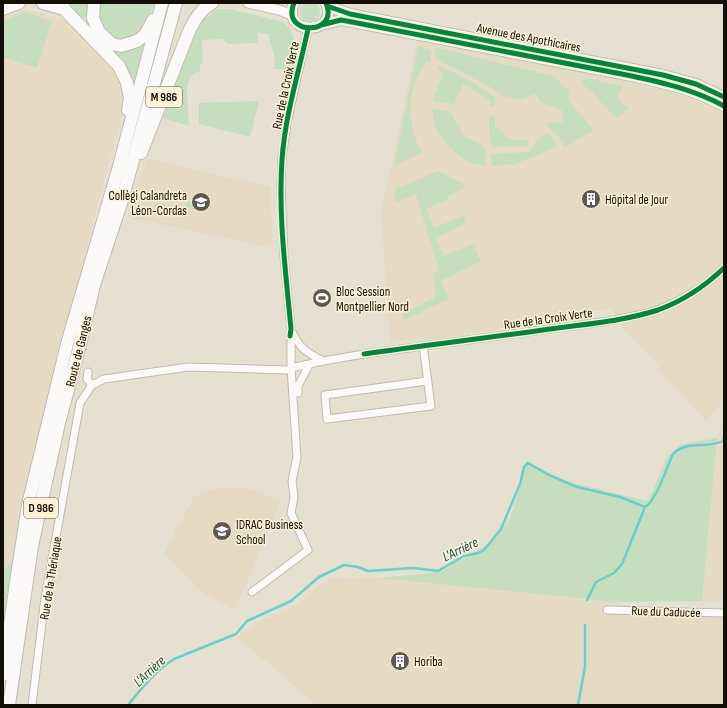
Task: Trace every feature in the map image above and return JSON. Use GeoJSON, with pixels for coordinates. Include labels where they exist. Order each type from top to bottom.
{"type":"FeatureCollection","features":[{"type":"Feature","properties":{"kind":"main road"},"geometry":{"type":"LineString","coordinates":[[3,9],[19,3]]}},
{"type":"Feature","properties":{"kind":"main road","name":"M 986"},"geometry":{"type":"LineString","coordinates":[[43,3],[64,6],[119,66],[130,98],[118,170]]}},
{"type":"Feature","properties":{"kind":"main road","name":"M 986"},"geometry":{"type":"LineString","coordinates":[[94,3],[93,18],[99,32],[112,44],[121,46],[137,42],[145,35],[162,3]]}},
{"type":"Feature","properties":{"kind":"main road","name":"Route de Ganges"},"geometry":{"type":"LineString","coordinates":[[3,675],[28,505],[67,344],[118,170],[162,3]]}},
{"type":"Feature","properties":{"kind":"main road","name":"Route de Ganges"},"geometry":{"type":"LineString","coordinates":[[9,705],[32,546],[59,423],[94,285],[123,197],[176,3]]}},
{"type":"Feature","properties":{"kind":"main road","name":"M 986"},"geometry":{"type":"LineString","coordinates":[[123,197],[150,133],[190,28],[197,15],[204,7],[212,3]]}},
{"type":"Feature","properties":{"kind":"main road"},"geometry":{"type":"LineString","coordinates":[[294,3],[292,15],[296,23],[308,29]]}},
{"type":"Feature","properties":{"kind":"main road","name":"Avenue des Apothicaires"},"geometry":{"type":"LineString","coordinates":[[321,25],[327,17],[326,5],[350,14],[663,75],[696,84],[724,97]]}},
{"type":"Feature","properties":{"kind":"main road","name":"Avenue des Apothicaires"},"geometry":{"type":"LineString","coordinates":[[308,29],[337,21],[346,21],[632,76],[686,89],[724,106]]}},
{"type":"Feature","properties":{"kind":"street"},"geometry":{"type":"LineString","coordinates":[[248,3],[279,10],[292,15]]}},
{"type":"Feature","properties":{"kind":"street","name":"Rue de la Croix Verte"},"geometry":{"type":"LineString","coordinates":[[252,592],[308,550],[290,513],[294,497],[292,482],[297,458],[291,368],[291,329],[284,256],[281,184],[282,158],[288,123],[308,29]]}},
{"type":"Feature","properties":{"kind":"street","name":"Rue de la Croix Verte"},"geometry":{"type":"LineString","coordinates":[[291,368],[323,361],[423,345],[576,326],[634,316],[658,310],[681,299],[701,288],[723,269]]}},
{"type":"Feature","properties":{"kind":"street","name":"Rue de la Croix Verte"},"geometry":{"type":"LineString","coordinates":[[291,329],[296,341],[301,347],[323,361]]}},
{"type":"Feature","properties":{"kind":"street"},"geometry":{"type":"LineString","coordinates":[[423,345],[431,406],[326,420],[324,395],[427,381]]}},
{"type":"Feature","properties":{"kind":"street","name":"Rue de la Croix Verte"},"geometry":{"type":"LineString","coordinates":[[295,411],[298,397],[298,386],[309,365]]}},
{"type":"Feature","properties":{"kind":"street"},"geometry":{"type":"LineString","coordinates":[[88,372],[87,379],[92,385],[104,379],[188,367],[281,370],[291,368]]}},
{"type":"Feature","properties":{"kind":"street","name":"Rue de la Thériaque"},"geometry":{"type":"LineString","coordinates":[[32,705],[45,598],[80,403],[92,385]]}},
{"type":"Feature","properties":{"kind":"street","name":"Rue du Caducée"},"geometry":{"type":"LineString","coordinates":[[607,610],[724,612]]}},
{"type":"Feature","properties":{"kind":"shaded area"},"geometry":{"type":"Polygon","coordinates":[[[26,9],[67,21],[117,73],[126,99],[66,326],[12,563],[3,569],[3,17],[26,9]]]}},
{"type":"Feature","properties":{"kind":"shaded area"},"geometry":{"type":"Polygon","coordinates":[[[417,41],[567,69],[669,91],[713,107],[724,113],[724,399],[706,421],[662,374],[658,365],[625,331],[610,308],[535,323],[443,338],[390,341],[381,214],[417,41]]]}},
{"type":"Feature","properties":{"kind":"shaded area","name":"Collègi Calandreta Léon-Cordas"},"geometry":{"type":"Polygon","coordinates":[[[148,159],[270,187],[273,248],[127,217],[148,159]]]}},
{"type":"Feature","properties":{"kind":"shaded area"},"geometry":{"type":"Polygon","coordinates":[[[724,420],[724,602],[702,601],[717,438],[724,420]]]}},
{"type":"Feature","properties":{"kind":"shaded area","name":"IDRAC Business School"},"geometry":{"type":"Polygon","coordinates":[[[216,488],[248,488],[281,501],[235,610],[203,593],[164,553],[194,496],[216,488]]]}},
{"type":"Feature","properties":{"kind":"shaded area"},"geometry":{"type":"Polygon","coordinates":[[[378,578],[617,602],[640,615],[724,618],[724,705],[317,705],[237,637],[257,623],[295,605],[328,579],[378,578]]]}},
{"type":"Feature","properties":{"kind":"green space"},"geometry":{"type":"Polygon","coordinates":[[[310,2],[317,5],[320,12],[317,19],[310,22],[303,19],[300,12],[303,5],[310,2]]]}},
{"type":"Feature","properties":{"kind":"green space"},"geometry":{"type":"Polygon","coordinates":[[[70,3],[88,3],[87,18],[78,16],[70,3]]]}},
{"type":"Feature","properties":{"kind":"green space"},"geometry":{"type":"Polygon","coordinates":[[[100,3],[154,3],[142,32],[123,39],[110,36],[103,30],[99,21],[100,3]]]}},
{"type":"Feature","properties":{"kind":"green space"},"geometry":{"type":"Polygon","coordinates":[[[218,9],[231,9],[283,22],[292,32],[294,44],[289,69],[274,69],[275,58],[268,34],[257,32],[258,43],[228,44],[222,39],[202,40],[203,64],[200,64],[200,71],[194,74],[190,79],[188,86],[189,126],[163,118],[200,22],[218,9]]]}},
{"type":"Feature","properties":{"kind":"green space"},"geometry":{"type":"Polygon","coordinates":[[[26,12],[52,21],[37,68],[3,57],[3,21],[26,12]]]}},
{"type":"Feature","properties":{"kind":"green space"},"geometry":{"type":"Polygon","coordinates":[[[150,37],[134,89],[107,47],[125,49],[135,47],[145,42],[150,37]]]}},
{"type":"Feature","properties":{"kind":"green space"},"geometry":{"type":"Polygon","coordinates":[[[418,46],[431,50],[430,63],[427,61],[415,83],[411,106],[413,130],[422,153],[394,166],[418,46]]]}},
{"type":"Feature","properties":{"kind":"green space"},"geometry":{"type":"Polygon","coordinates":[[[435,47],[553,76],[570,92],[568,100],[594,130],[564,148],[559,136],[549,128],[547,123],[563,122],[562,110],[540,102],[535,94],[520,100],[502,96],[492,88],[436,59],[435,47]]]}},
{"type":"Feature","properties":{"kind":"green space"},"geometry":{"type":"Polygon","coordinates":[[[439,66],[489,92],[495,97],[495,107],[491,107],[490,101],[465,85],[463,85],[454,104],[432,101],[443,75],[438,68],[439,66]]]}},
{"type":"Feature","properties":{"kind":"green space"},"geometry":{"type":"Polygon","coordinates":[[[585,78],[623,86],[618,98],[624,105],[630,108],[616,118],[588,88],[582,85],[582,81],[585,78]]]}},
{"type":"Feature","properties":{"kind":"green space"},"geometry":{"type":"Polygon","coordinates":[[[259,101],[250,137],[199,124],[199,103],[259,101]]]}},
{"type":"Feature","properties":{"kind":"green space"},"geometry":{"type":"Polygon","coordinates":[[[432,108],[451,112],[464,136],[478,142],[486,150],[485,166],[467,161],[447,144],[437,131],[432,108]]]}},
{"type":"Feature","properties":{"kind":"green space"},"geometry":{"type":"Polygon","coordinates":[[[495,115],[495,125],[509,139],[530,141],[526,146],[493,147],[489,124],[490,116],[495,115]]]}},
{"type":"Feature","properties":{"kind":"green space"},"geometry":{"type":"Polygon","coordinates":[[[547,134],[554,139],[557,147],[515,164],[492,166],[491,154],[528,152],[542,135],[547,134]]]}},
{"type":"Feature","properties":{"kind":"green space"},"geometry":{"type":"Polygon","coordinates":[[[438,171],[466,185],[461,190],[448,196],[448,199],[426,209],[434,228],[464,215],[467,223],[436,238],[443,256],[473,244],[481,261],[441,281],[449,299],[404,320],[402,314],[434,298],[436,293],[433,274],[439,271],[416,195],[397,202],[394,199],[397,186],[401,187],[438,171]]]}},
{"type":"Feature","properties":{"kind":"green space"},"geometry":{"type":"Polygon","coordinates":[[[196,199],[199,200],[201,207],[197,206],[194,209],[186,207],[185,204],[188,201],[193,202],[196,199]]]}},
{"type":"Feature","properties":{"kind":"green space"},"geometry":{"type":"Polygon","coordinates":[[[717,438],[702,601],[617,602],[378,578],[440,572],[485,546],[509,521],[520,488],[526,462],[566,481],[648,501],[667,458],[680,445],[717,438]]]}},
{"type":"Feature","properties":{"kind":"green space"},"geometry":{"type":"Polygon","coordinates":[[[12,563],[3,619],[3,569],[12,563]]]}},
{"type":"Feature","properties":{"kind":"waterway","name":"L'Arrière"},"geometry":{"type":"LineString","coordinates":[[645,507],[649,504],[657,491],[673,454],[684,447],[717,443],[723,441],[724,437]]}},
{"type":"Feature","properties":{"kind":"waterway","name":"L'Arrière"},"geometry":{"type":"LineString","coordinates":[[128,705],[155,674],[167,663],[236,634],[247,621],[291,601],[319,577],[344,565],[358,567],[368,571],[413,568],[438,571],[464,556],[484,550],[501,529],[520,484],[524,467],[528,463],[549,475],[577,487],[620,497],[645,507]]}},
{"type":"Feature","properties":{"kind":"waterway"},"geometry":{"type":"LineString","coordinates":[[587,600],[596,582],[614,573],[622,564],[645,507]]}},
{"type":"Feature","properties":{"kind":"waterway"},"geometry":{"type":"LineString","coordinates":[[578,705],[585,667],[585,625]]}},
{"type":"Feature","properties":{"kind":"cycle path"},"geometry":{"type":"LineString","coordinates":[[294,3],[292,14],[295,22],[310,28],[325,22],[328,14],[326,3]]}},
{"type":"Feature","properties":{"kind":"cycle path"},"geometry":{"type":"LineString","coordinates":[[327,6],[350,14],[663,75],[696,84],[724,97]]}},
{"type":"Feature","properties":{"kind":"cycle path"},"geometry":{"type":"LineString","coordinates":[[321,25],[341,20],[632,76],[691,91],[724,106]]}},
{"type":"Feature","properties":{"kind":"cycle path"},"geometry":{"type":"LineString","coordinates":[[290,336],[291,329],[281,202],[282,160],[289,110],[308,29]]}},
{"type":"Feature","properties":{"kind":"cycle path"},"geometry":{"type":"LineString","coordinates":[[364,354],[605,322],[645,314],[685,298],[724,268]]}},
{"type":"Feature","properties":{"kind":"place","name":"Hôpital de Jour"},"geometry":{"type":"Point","coordinates":[591,199]}},
{"type":"Feature","properties":{"kind":"place","name":"Collègi Calandreta Léon-Cordas"},"geometry":{"type":"Point","coordinates":[201,202]}},
{"type":"Feature","properties":{"kind":"place","name":"Bloc Session Montpellier Nord"},"geometry":{"type":"Point","coordinates":[322,298]}},
{"type":"Feature","properties":{"kind":"place","name":"IDRAC Business School"},"geometry":{"type":"Point","coordinates":[222,531]}},
{"type":"Feature","properties":{"kind":"place","name":"Horiba"},"geometry":{"type":"Point","coordinates":[400,661]}}]}
